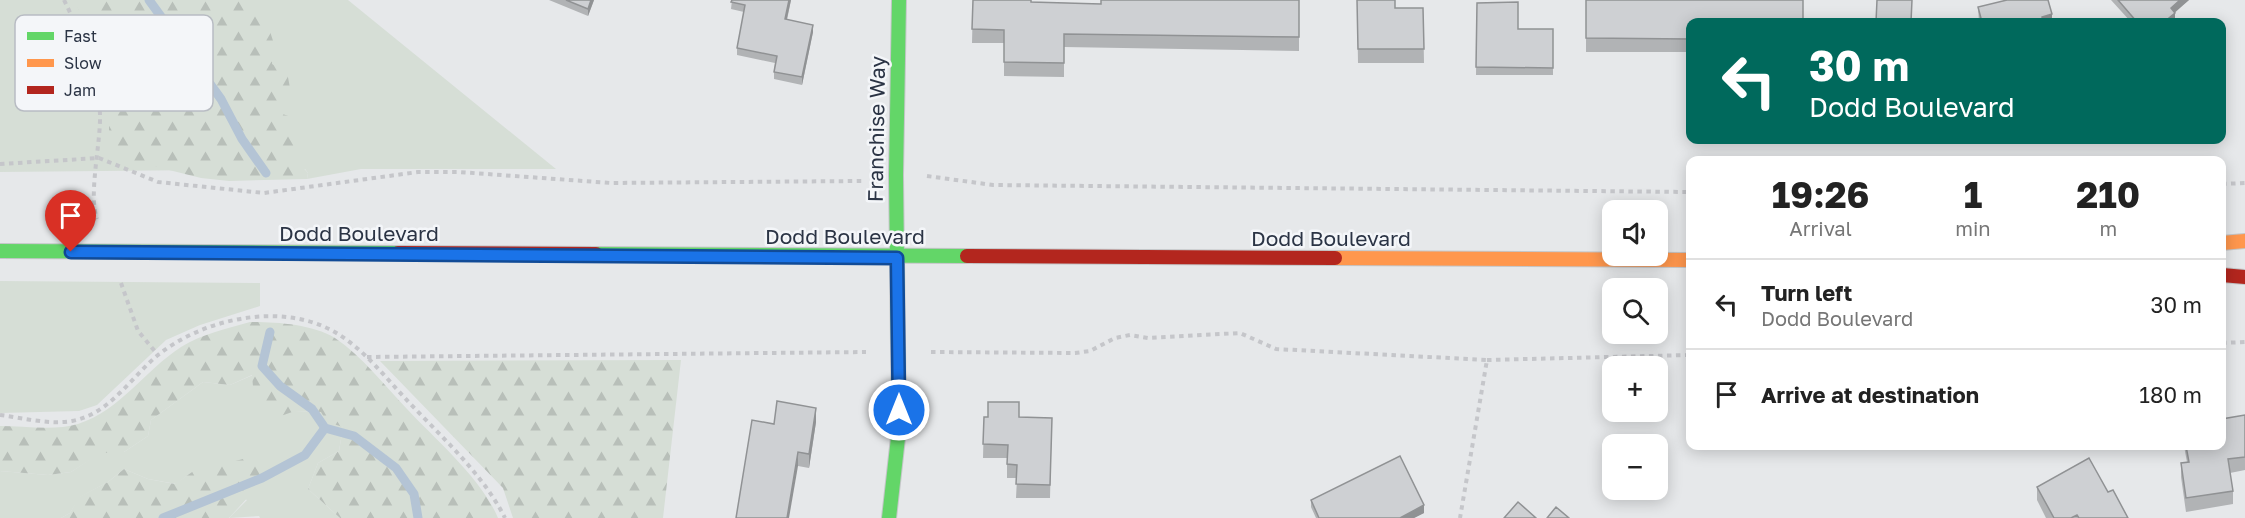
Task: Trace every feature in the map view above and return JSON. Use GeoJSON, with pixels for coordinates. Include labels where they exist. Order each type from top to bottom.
{"type":"FeatureCollection","features":[{"type":"Feature","properties":{"kind":"street","name":"Franchise Way"},"geometry":{"type":"LineString","coordinates":[[889,518],[899,429],[897,258],[899,0]]}},
{"type":"Feature","properties":{"kind":"street"},"geometry":{"type":"LineString","coordinates":[[2226,243],[2245,241]]}},
{"type":"Feature","properties":{"kind":"street","name":"Dodd Boulevard"},"geometry":{"type":"LineString","coordinates":[[0,252],[1686,260]]}},
{"type":"Feature","properties":{"kind":"street"},"geometry":{"type":"LineString","coordinates":[[2226,275],[2245,277]]}},
{"type":"Feature","properties":{"kind":"path"},"geometry":{"type":"LineString","coordinates":[[64,0],[71,15]]}},
{"type":"Feature","properties":{"kind":"path"},"geometry":{"type":"LineString","coordinates":[[99,225],[93,208],[99,158],[100,111]]}},
{"type":"Feature","properties":{"kind":"path"},"geometry":{"type":"LineString","coordinates":[[0,164],[99,158]]}},
{"type":"Feature","properties":{"kind":"path"},"geometry":{"type":"LineString","coordinates":[[2226,184],[2245,183]]}},
{"type":"Feature","properties":{"kind":"path"},"geometry":{"type":"LineString","coordinates":[[120,280],[138,331],[158,355]]}},
{"type":"Feature","properties":{"kind":"path"},"geometry":{"type":"LineString","coordinates":[[0,415],[74,421],[99,409],[121,392],[158,355],[185,338],[229,322],[266,314],[298,319],[328,328],[367,357],[479,479],[496,501],[505,518]]}},
{"type":"Feature","properties":{"kind":"path"},"geometry":{"type":"LineString","coordinates":[[367,357],[899,352],[1075,353],[1090,351],[1115,338],[1130,335],[1148,338],[1240,333],[1276,349],[1487,360],[1686,355]]}},
{"type":"Feature","properties":{"kind":"path"},"geometry":{"type":"LineString","coordinates":[[2226,343],[2245,342]]}},
{"type":"Feature","properties":{"kind":"path"},"geometry":{"type":"LineString","coordinates":[[1460,518],[1487,360]]}},
{"type":"Feature","properties":{"kind":"green space"},"geometry":{"type":"Polygon","coordinates":[[[0,0],[348,0],[556,169],[361,169],[307,179],[308,173],[305,169],[0,172],[0,0]]]}},
{"type":"Feature","properties":{"kind":"green space"},"geometry":{"type":"Polygon","coordinates":[[[74,0],[238,0],[266,19],[275,47],[272,64],[287,72],[290,88],[277,112],[294,118],[297,141],[291,154],[308,173],[307,179],[229,181],[201,178],[129,160],[118,149],[109,130],[109,111],[213,111],[213,15],[81,15],[74,0]]]}},
{"type":"Feature","properties":{"kind":"green space"},"geometry":{"type":"Polygon","coordinates":[[[0,281],[260,283],[260,306],[200,325],[166,340],[97,405],[79,411],[0,413],[0,281]]]}},
{"type":"Feature","properties":{"kind":"green space"},"geometry":{"type":"Polygon","coordinates":[[[250,322],[282,323],[305,327],[326,333],[345,345],[364,362],[470,475],[491,503],[498,518],[340,518],[308,489],[318,463],[339,451],[343,427],[327,422],[321,412],[295,411],[275,418],[254,398],[252,375],[230,385],[203,382],[151,420],[148,436],[124,452],[101,453],[71,472],[48,475],[0,471],[0,426],[59,427],[78,424],[93,418],[120,400],[155,367],[189,342],[250,322]]]}},
{"type":"Feature","properties":{"kind":"green space"},"geometry":{"type":"Polygon","coordinates":[[[681,360],[663,518],[513,518],[503,488],[380,361],[681,360]]]}},
{"type":"Feature","properties":{"kind":"green space"},"geometry":{"type":"Polygon","coordinates":[[[253,375],[295,411],[321,412],[343,427],[339,451],[318,463],[308,489],[340,518],[260,518],[259,516],[229,518],[247,500],[192,472],[176,484],[148,479],[124,469],[108,482],[80,497],[70,513],[61,518],[0,518],[0,471],[48,475],[71,472],[101,452],[124,452],[148,436],[151,420],[203,382],[230,385],[253,375]]]}},
{"type":"Feature","properties":{"kind":"green space"},"geometry":{"type":"Polygon","coordinates":[[[243,459],[261,469],[260,484],[229,518],[61,518],[70,513],[79,497],[108,482],[124,469],[148,479],[175,484],[192,472],[243,459]]]}},
{"type":"Feature","properties":{"kind":"building"},"geometry":{"type":"Polygon","coordinates":[[[566,0],[591,0],[588,9],[566,0]]]}},
{"type":"Feature","properties":{"kind":"building"},"geometry":{"type":"Polygon","coordinates":[[[732,0],[789,0],[785,19],[813,25],[802,77],[774,72],[777,56],[737,48],[745,5],[731,2],[732,0]]]}},
{"type":"Feature","properties":{"kind":"building"},"geometry":{"type":"Polygon","coordinates":[[[973,0],[1031,0],[1031,2],[1101,4],[1101,0],[1299,0],[1299,37],[1064,34],[1064,63],[1004,62],[1004,30],[972,29],[973,0]]]}},
{"type":"Feature","properties":{"kind":"building"},"geometry":{"type":"Polygon","coordinates":[[[1357,0],[1395,0],[1395,8],[1423,8],[1424,49],[1358,49],[1357,0]]]}},
{"type":"Feature","properties":{"kind":"building"},"geometry":{"type":"Polygon","coordinates":[[[1586,0],[1803,0],[1803,18],[1686,18],[1686,39],[1586,38],[1586,0]]]}},
{"type":"Feature","properties":{"kind":"building"},"geometry":{"type":"Polygon","coordinates":[[[1877,0],[1912,0],[1911,18],[1876,18],[1877,0]]]}},
{"type":"Feature","properties":{"kind":"building"},"geometry":{"type":"Polygon","coordinates":[[[2007,0],[2048,0],[2052,14],[2042,18],[1981,18],[1978,7],[2007,0]]]}},
{"type":"Feature","properties":{"kind":"building"},"geometry":{"type":"Polygon","coordinates":[[[2118,0],[2180,0],[2171,8],[2175,13],[2169,18],[2134,18],[2118,0]]]}},
{"type":"Feature","properties":{"kind":"building"},"geometry":{"type":"Polygon","coordinates":[[[1518,2],[1518,29],[1553,29],[1553,68],[1476,67],[1477,3],[1518,2]]]}},
{"type":"Feature","properties":{"kind":"building"},"geometry":{"type":"Polygon","coordinates":[[[777,401],[816,408],[809,454],[798,452],[787,518],[736,518],[752,420],[774,424],[777,401]]]}},
{"type":"Feature","properties":{"kind":"building"},"geometry":{"type":"Polygon","coordinates":[[[988,402],[1019,402],[1019,417],[1052,418],[1050,485],[1016,484],[1017,465],[1007,464],[1008,445],[983,444],[984,417],[988,417],[988,402]]]}},
{"type":"Feature","properties":{"kind":"building"},"geometry":{"type":"Polygon","coordinates":[[[2245,415],[2245,457],[2228,459],[2233,491],[2186,498],[2181,463],[2189,462],[2187,450],[2226,450],[2226,418],[2245,415]]]}},
{"type":"Feature","properties":{"kind":"building"},"geometry":{"type":"Polygon","coordinates":[[[1400,456],[1424,505],[1400,518],[1319,518],[1311,500],[1400,456]]]}},
{"type":"Feature","properties":{"kind":"building"},"geometry":{"type":"Polygon","coordinates":[[[2089,458],[2108,492],[2113,490],[2128,518],[2079,518],[2077,515],[2071,518],[2054,518],[2037,487],[2089,458]]]}},
{"type":"Feature","properties":{"kind":"building"},"geometry":{"type":"Polygon","coordinates":[[[1518,502],[1536,518],[1504,518],[1518,502]]]}},
{"type":"Feature","properties":{"kind":"building"},"geometry":{"type":"Polygon","coordinates":[[[1556,507],[1569,518],[1547,518],[1556,507]]]}},
{"type":"Feature","properties":{"kind":"waterway"},"geometry":{"type":"LineString","coordinates":[[149,0],[160,15]]}},
{"type":"Feature","properties":{"kind":"waterway"},"geometry":{"type":"LineString","coordinates":[[213,88],[242,139],[266,173]]}},
{"type":"Feature","properties":{"kind":"waterway"},"geometry":{"type":"LineString","coordinates":[[270,332],[262,366],[280,386],[312,409],[325,428],[354,436],[396,468],[414,494],[418,518]]}},
{"type":"Feature","properties":{"kind":"waterway"},"geometry":{"type":"LineString","coordinates":[[163,518],[262,478],[305,455],[325,428]]}},
{"type":"Feature","properties":{"kind":"traffic: fast"},"geometry":{"type":"LineString","coordinates":[[889,518],[899,429],[896,175],[899,0]]}},
{"type":"Feature","properties":{"kind":"traffic: fast"},"geometry":{"type":"LineString","coordinates":[[0,251],[398,253]]}},
{"type":"Feature","properties":{"kind":"traffic: fast"},"geometry":{"type":"LineString","coordinates":[[596,254],[967,256]]}},
{"type":"Feature","properties":{"kind":"traffic: slow"},"geometry":{"type":"LineString","coordinates":[[2226,243],[2245,241]]}},
{"type":"Feature","properties":{"kind":"traffic: slow"},"geometry":{"type":"LineString","coordinates":[[1335,258],[1686,260]]}},
{"type":"Feature","properties":{"kind":"traffic: jam"},"geometry":{"type":"LineString","coordinates":[[398,253],[596,254]]}},
{"type":"Feature","properties":{"kind":"traffic: jam"},"geometry":{"type":"LineString","coordinates":[[967,256],[1335,258]]}},
{"type":"Feature","properties":{"kind":"traffic: jam"},"geometry":{"type":"LineString","coordinates":[[2226,275],[2245,277]]}},
{"type":"Feature","properties":{"kind":"route"},"geometry":{"type":"LineString","coordinates":[[71,252],[897,258],[899,410]]}}]}
